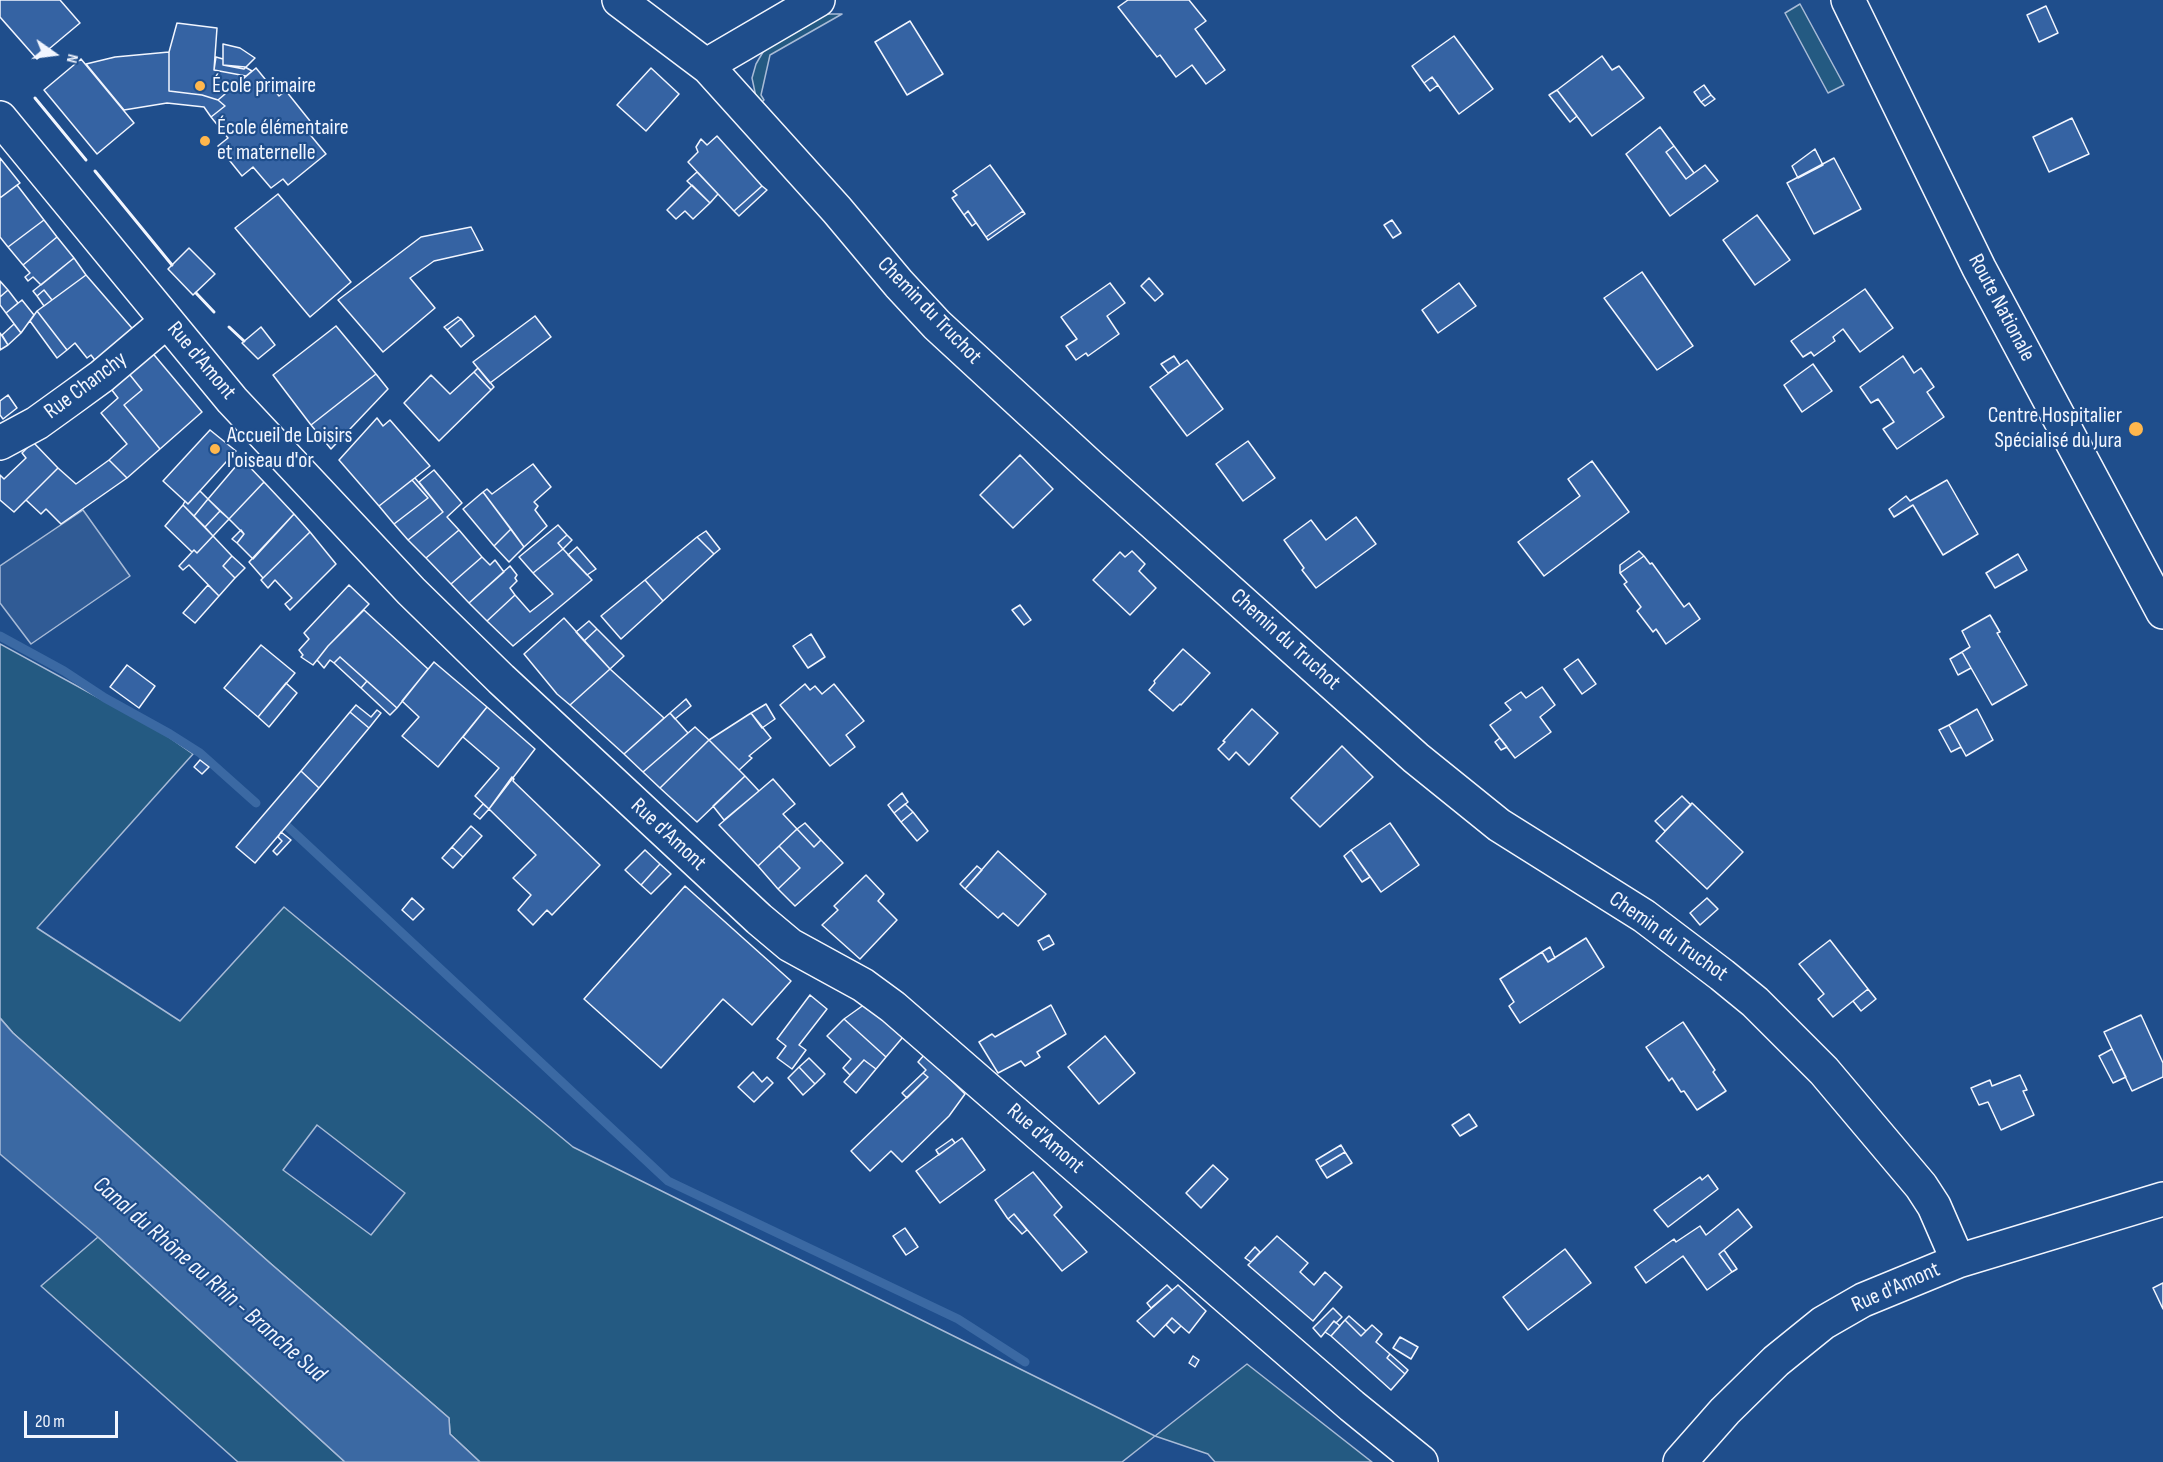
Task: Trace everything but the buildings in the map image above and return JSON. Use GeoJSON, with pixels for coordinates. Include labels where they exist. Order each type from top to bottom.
{"type":"FeatureCollection","features":[{"type":"Feature","properties":{"kind":"street","name":"Chemin du Truchot"},"geometry":{"type":"LineString","coordinates":[[619,0],[708,67],[937,325],[1091,467],[1416,758],[1499,825],[1644,916],[1755,1002],[1824,1071],[1921,1186],[1934,1206],[1958,1260]]}},
{"type":"Feature","properties":{"kind":"street"},"geometry":{"type":"LineString","coordinates":[[708,67],[717,59],[818,0]]}},
{"type":"Feature","properties":{"kind":"street","name":"Route Nationale"},"geometry":{"type":"LineString","coordinates":[[1848,0],[1979,268],[2163,612]]}},
{"type":"Feature","properties":{"kind":"street","name":"Rue d'Amont"},"geometry":{"type":"LineString","coordinates":[[0,118],[232,400],[411,591],[501,679],[759,919],[790,945],[864,985],[893,1007],[1352,1406],[1421,1462]]}},
{"type":"Feature","properties":{"kind":"street","name":"Rue Chanchy"},"geometry":{"type":"LineString","coordinates":[[0,443],[37,423],[102,376],[167,321]]}},
{"type":"Feature","properties":{"kind":"street","name":"Rue d'Amont"},"geometry":{"type":"LineString","coordinates":[[1680,1462],[1725,1411],[1767,1370],[1823,1323],[1863,1300],[1958,1260],[2163,1199]]}},
{"type":"Feature","properties":{"kind":"shaded area"},"geometry":{"type":"Polygon","coordinates":[[[1800,4],[1844,85],[1828,93],[1785,13],[1800,4]]]}},
{"type":"Feature","properties":{"kind":"shaded area"},"geometry":{"type":"Polygon","coordinates":[[[842,14],[770,55],[761,95],[764,100],[761,103],[756,97],[752,78],[763,52],[776,40],[816,16],[842,14]]]}},
{"type":"Feature","properties":{"kind":"shaded area"},"geometry":{"type":"Polygon","coordinates":[[[83,510],[130,576],[31,644],[0,603],[0,566],[83,510]]]}},
{"type":"Feature","properties":{"kind":"shaded area"},"geometry":{"type":"Polygon","coordinates":[[[0,644],[163,733],[193,754],[37,928],[180,1021],[284,907],[573,1147],[1155,1436],[1122,1462],[480,1462],[450,1434],[449,1418],[270,1263],[13,1033],[0,1018],[0,644]],[[317,1125],[283,1170],[371,1235],[405,1193],[317,1125]]]}},
{"type":"Feature","properties":{"kind":"shaded area"},"geometry":{"type":"Polygon","coordinates":[[[98,1237],[345,1462],[238,1462],[41,1286],[98,1237]]]}},
{"type":"Feature","properties":{"kind":"shaded area"},"geometry":{"type":"Polygon","coordinates":[[[1247,1364],[1372,1462],[1215,1462],[1208,1454],[1155,1436],[1247,1364]]]}},
{"type":"Feature","properties":{"kind":"water","name":"Canal du Rhône au Rhin - Branche Sud"},"geometry":{"type":"Polygon","coordinates":[[[0,1018],[13,1033],[270,1263],[449,1418],[450,1434],[480,1462],[345,1462],[98,1237],[0,1154],[0,1018]]]}},
{"type":"Feature","properties":{"kind":"waterway"},"geometry":{"type":"LineString","coordinates":[[0,636],[64,671],[105,698],[200,753],[256,803]]}},
{"type":"Feature","properties":{"kind":"waterway"},"geometry":{"type":"LineString","coordinates":[[287,826],[668,1181],[958,1319],[1025,1362]]}},
{"type":"Feature","properties":{"kind":"wall"},"geometry":{"type":"LineString","coordinates":[[35,98],[86,160]]}},
{"type":"Feature","properties":{"kind":"wall"},"geometry":{"type":"LineString","coordinates":[[95,171],[172,265]]}},
{"type":"Feature","properties":{"kind":"wall"},"geometry":{"type":"LineString","coordinates":[[196,293],[214,312]]}},
{"type":"Feature","properties":{"kind":"wall"},"geometry":{"type":"LineString","coordinates":[[229,327],[244,341]]}},
{"type":"Feature","properties":{"kind":"place","name":"École primaire"},"geometry":{"type":"Point","coordinates":[200,86]}},
{"type":"Feature","properties":{"kind":"place","name":"École élémentaire et maternelle"},"geometry":{"type":"Point","coordinates":[205,141]}},
{"type":"Feature","properties":{"kind":"place","name":"Centre Hospitalier Spécialisé du Jura"},"geometry":{"type":"Point","coordinates":[2136,429]}},
{"type":"Feature","properties":{"kind":"place","name":"Accueil de Loisirs l'oiseau d'or"},"geometry":{"type":"Point","coordinates":[215,449]}}]}
